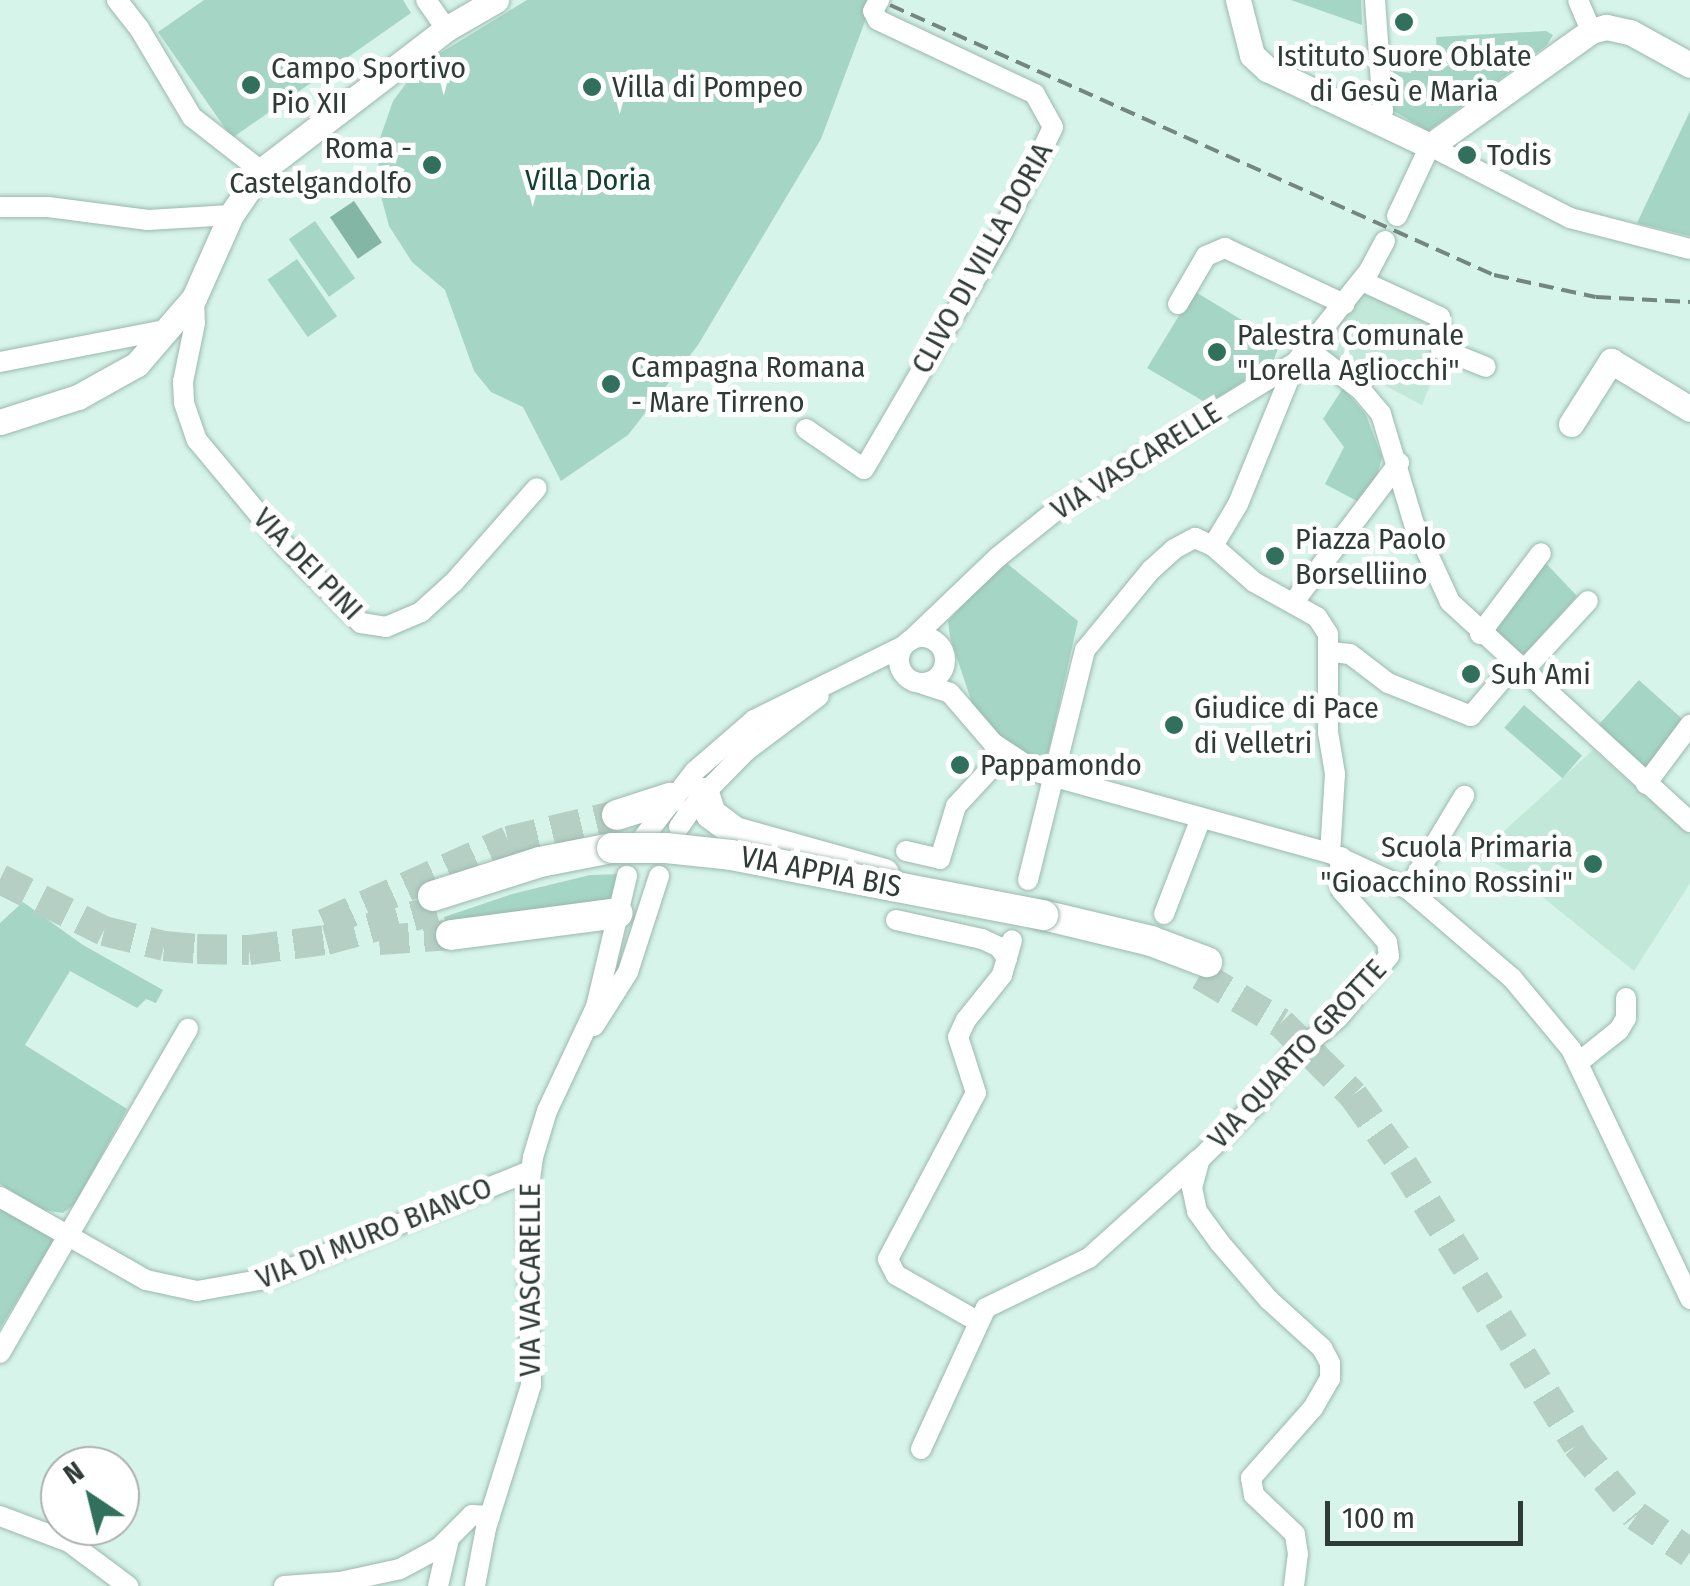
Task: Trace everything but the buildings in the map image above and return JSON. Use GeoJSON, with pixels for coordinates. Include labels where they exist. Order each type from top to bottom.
{"type":"FeatureCollection","features":[{"type":"Feature","properties":{"kind":"highway"},"geometry":{"type":"LineString","coordinates":[[704,793],[712,814],[728,829],[948,896]]}},
{"type":"Feature","properties":{"kind":"highway"},"geometry":{"type":"LineString","coordinates":[[617,814],[675,812]]}},
{"type":"Feature","properties":{"kind":"highway","name":"VIA APPIA BIS"},"geometry":{"type":"LineString","coordinates":[[618,912],[440,914],[549,874],[617,862],[666,848],[732,855],[948,896],[1026,935]]}},
{"type":"Feature","properties":{"kind":"highway","name":"VIA APPIA BIS"},"geometry":{"type":"LineString","coordinates":[[617,862],[738,872],[1026,935],[1203,968]]}},
{"type":"Feature","properties":{"kind":"main road"},"geometry":{"type":"LineString","coordinates":[[0,422],[54,406],[116,379],[138,364],[194,298],[231,215],[261,171],[446,29],[496,0]]}},
{"type":"Feature","properties":{"kind":"main road"},"geometry":{"type":"LineString","coordinates":[[1232,2],[1252,55],[1267,69],[1430,146],[1591,31],[1606,28],[1630,32],[1690,65]]}},
{"type":"Feature","properties":{"kind":"main road"},"geometry":{"type":"LineString","coordinates":[[1570,424],[1611,362],[1690,409]]}},
{"type":"Feature","properties":{"kind":"street"},"geometry":{"type":"LineString","coordinates":[[117,0],[140,28],[192,117],[261,171]]}},
{"type":"Feature","properties":{"kind":"street"},"geometry":{"type":"LineString","coordinates":[[426,0],[446,29]]}},
{"type":"Feature","properties":{"kind":"street"},"geometry":{"type":"LineString","coordinates":[[1375,0],[1383,111],[1378,122]]}},
{"type":"Feature","properties":{"kind":"street"},"geometry":{"type":"LineString","coordinates":[[1578,0],[1591,31]]}},
{"type":"Feature","properties":{"kind":"street","name":"CLIVO DI VILLA DORIA"},"geometry":{"type":"LineString","coordinates":[[806,429],[864,469],[1002,231],[1053,127],[1035,94],[878,20],[876,6]]}},
{"type":"Feature","properties":{"kind":"street"},"geometry":{"type":"LineString","coordinates":[[1397,216],[1430,146],[1570,218],[1690,249]]}},
{"type":"Feature","properties":{"kind":"street"},"geometry":{"type":"LineString","coordinates":[[0,207],[48,207],[148,220],[231,215]]}},
{"type":"Feature","properties":{"kind":"street","name":"VIA VASCARELLE"},"geometry":{"type":"LineString","coordinates":[[643,838],[675,812],[712,754],[754,720],[906,643],[1021,537],[1072,499],[1303,356],[1362,280],[1386,241]]}},
{"type":"Feature","properties":{"kind":"street"},"geometry":{"type":"LineString","coordinates":[[1178,304],[1206,256],[1225,248],[1344,304]]}},
{"type":"Feature","properties":{"kind":"street"},"geometry":{"type":"LineString","coordinates":[[1362,280],[1440,316],[1441,350],[1486,367]]}},
{"type":"Feature","properties":{"kind":"street","name":"VIA DEI PINI"},"geometry":{"type":"LineString","coordinates":[[194,298],[194,323],[183,382],[184,403],[196,440],[286,547],[361,622],[386,627],[421,612],[454,582],[538,488]]}},
{"type":"Feature","properties":{"kind":"street"},"geometry":{"type":"LineString","coordinates":[[0,362],[172,328]]}},
{"type":"Feature","properties":{"kind":"street"},"geometry":{"type":"LineString","coordinates":[[1213,546],[1234,515],[1303,356],[1374,402],[1400,463],[1414,524],[1450,602],[1480,634],[1690,822]]}},
{"type":"Feature","properties":{"kind":"street"},"geometry":{"type":"LineString","coordinates":[[1293,602],[1400,463]]}},
{"type":"Feature","properties":{"kind":"street"},"geometry":{"type":"LineString","coordinates":[[1028,880],[1079,666],[1092,639],[1168,554],[1195,538],[1213,546],[1249,578],[1320,620],[1331,652],[1350,654],[1388,683],[1470,716],[1588,601]]}},
{"type":"Feature","properties":{"kind":"street"},"geometry":{"type":"LineString","coordinates":[[1480,634],[1541,553]]}},
{"type":"Feature","properties":{"kind":"street","name":"VIA VASCARELLE"},"geometry":{"type":"LineString","coordinates":[[942,649],[940,623],[962,592]]}},
{"type":"Feature","properties":{"kind":"street"},"geometry":{"type":"LineString","coordinates":[[973,718],[942,649],[922,637],[906,643],[898,660],[916,682],[946,690],[1005,753],[1054,778],[1336,855],[1408,889],[1512,978],[1550,1019],[1578,1062],[1690,1299]]}},
{"type":"Feature","properties":{"kind":"street"},"geometry":{"type":"LineString","coordinates":[[916,682],[941,674],[942,649]]}},
{"type":"Feature","properties":{"kind":"street","name":"VIA QUARTO GROTTE"},"geometry":{"type":"LineString","coordinates":[[1294,1586],[1298,1554],[1295,1534],[1258,1500],[1251,1478],[1313,1408],[1328,1385],[1330,1363],[1322,1348],[1258,1288],[1197,1211],[1192,1188],[1200,1159],[1257,1103],[1289,1059],[1339,1017],[1389,956],[1387,942],[1342,891],[1338,877],[1328,732],[1331,652]]}},
{"type":"Feature","properties":{"kind":"street"},"geometry":{"type":"LineString","coordinates":[[675,812],[704,793],[774,727],[849,675]]}},
{"type":"Feature","properties":{"kind":"street","name":"VIA VASCARELLE"},"geometry":{"type":"LineString","coordinates":[[849,675],[916,682]]}},
{"type":"Feature","properties":{"kind":"street"},"geometry":{"type":"LineString","coordinates":[[1646,784],[1690,725]]}},
{"type":"Feature","properties":{"kind":"street"},"geometry":{"type":"LineString","coordinates":[[906,851],[940,859],[956,806],[1005,753]]}},
{"type":"Feature","properties":{"kind":"street"},"geometry":{"type":"LineString","coordinates":[[1408,889],[1464,796]]}},
{"type":"Feature","properties":{"kind":"street"},"geometry":{"type":"LineString","coordinates":[[1164,914],[1201,818]]}},
{"type":"Feature","properties":{"kind":"street","name":"VIA VASCARELLE"},"geometry":{"type":"LineString","coordinates":[[475,1586],[490,1516],[530,1385],[530,1171],[546,1110],[596,1006],[618,912],[617,862]]}},
{"type":"Feature","properties":{"kind":"street"},"geometry":{"type":"LineString","coordinates":[[582,1038],[620,989],[659,876]]}},
{"type":"Feature","properties":{"kind":"street"},"geometry":{"type":"LineString","coordinates":[[896,920],[982,939],[998,947],[1026,935]]}},
{"type":"Feature","properties":{"kind":"street"},"geometry":{"type":"LineString","coordinates":[[977,1321],[896,1275],[888,1259],[976,1093],[958,1037],[1026,935]]}},
{"type":"Feature","properties":{"kind":"street"},"geometry":{"type":"LineString","coordinates":[[1578,1062],[1620,1030],[1626,1018],[1626,998]]}},
{"type":"Feature","properties":{"kind":"street"},"geometry":{"type":"LineString","coordinates":[[0,1353],[188,1029]]}},
{"type":"Feature","properties":{"kind":"street"},"geometry":{"type":"LineString","coordinates":[[921,1449],[977,1321],[994,1302],[1046,1282],[1096,1252],[1200,1159]]}},
{"type":"Feature","properties":{"kind":"street","name":"VIA DI MURO BIANCO"},"geometry":{"type":"LineString","coordinates":[[0,1196],[69,1238],[164,1287],[191,1291],[232,1287],[274,1276],[530,1171]]}},
{"type":"Feature","properties":{"kind":"street"},"geometry":{"type":"LineString","coordinates":[[284,1586],[380,1575],[418,1561],[449,1539],[472,1515],[490,1516]]}},
{"type":"Feature","properties":{"kind":"street"},"geometry":{"type":"LineString","coordinates":[[0,1516],[69,1542],[128,1586]]}},
{"type":"Feature","properties":{"kind":"street"},"geometry":{"type":"LineString","coordinates":[[438,1586],[449,1539]]}},
{"type":"Feature","properties":{"kind":"shaded area"},"geometry":{"type":"Polygon","coordinates":[[[354,201],[382,242],[358,259],[330,217],[354,201]]]}},
{"type":"Feature","properties":{"kind":"shaded area"},"geometry":{"type":"Polygon","coordinates":[[[1362,288],[1421,314],[1440,360],[1422,405],[1331,357],[1324,347],[1362,288]]]}},
{"type":"Feature","properties":{"kind":"shaded area","name":"Scuola Primaria \"Gioacchino Rossini\""},"geometry":{"type":"Polygon","coordinates":[[[1593,750],[1690,835],[1690,883],[1634,971],[1514,874],[1479,854],[1593,750]]]}},
{"type":"Feature","properties":{"kind":"green space","name":"Campo Sportivo Pio XII"},"geometry":{"type":"Polygon","coordinates":[[[204,0],[403,0],[411,13],[232,138],[158,32],[204,0]]]}},
{"type":"Feature","properties":{"kind":"green space","name":"Villa Doria"},"geometry":{"type":"Polygon","coordinates":[[[527,0],[873,0],[821,139],[698,345],[628,435],[561,481],[523,407],[491,392],[474,371],[445,290],[412,262],[389,226],[378,185],[379,141],[393,101],[419,66],[527,0]]]}},
{"type":"Feature","properties":{"kind":"green space"},"geometry":{"type":"Polygon","coordinates":[[[1291,0],[1361,0],[1362,25],[1291,0]]]}},
{"type":"Feature","properties":{"kind":"green space"},"geometry":{"type":"Polygon","coordinates":[[[1546,31],[1553,35],[1547,45],[1428,131],[1392,110],[1393,71],[1411,73],[1413,56],[1437,57],[1436,37],[1546,31]]]}},
{"type":"Feature","properties":{"kind":"green space"},"geometry":{"type":"Polygon","coordinates":[[[1690,111],[1690,236],[1637,223],[1690,111]]]}},
{"type":"Feature","properties":{"kind":"green space"},"geometry":{"type":"Polygon","coordinates":[[[315,221],[355,278],[329,297],[289,239],[315,221]]]}},
{"type":"Feature","properties":{"kind":"green space"},"geometry":{"type":"Polygon","coordinates":[[[297,259],[337,316],[308,337],[268,280],[297,259]]]}},
{"type":"Feature","properties":{"kind":"green space","name":"Palestra Comunale \"Lorella Agliocchi\""},"geometry":{"type":"Polygon","coordinates":[[[1194,291],[1280,343],[1273,362],[1208,404],[1147,368],[1194,291]]]}},
{"type":"Feature","properties":{"kind":"green space"},"geometry":{"type":"Polygon","coordinates":[[[1343,388],[1366,415],[1382,457],[1377,476],[1357,501],[1325,484],[1344,447],[1323,419],[1343,388]]]}},
{"type":"Feature","properties":{"kind":"green space"},"geometry":{"type":"Polygon","coordinates":[[[1541,558],[1577,596],[1521,658],[1487,631],[1541,558]]]}},
{"type":"Feature","properties":{"kind":"green space"},"geometry":{"type":"Polygon","coordinates":[[[1004,561],[1078,621],[1045,767],[1007,748],[972,703],[950,637],[948,621],[1004,561]]]}},
{"type":"Feature","properties":{"kind":"green space"},"geometry":{"type":"Polygon","coordinates":[[[1639,680],[1688,724],[1645,772],[1596,728],[1639,680]]]}},
{"type":"Feature","properties":{"kind":"green space"},"geometry":{"type":"Polygon","coordinates":[[[1524,705],[1582,756],[1562,778],[1504,728],[1524,705]]]}},
{"type":"Feature","properties":{"kind":"green space"},"geometry":{"type":"Polygon","coordinates":[[[624,874],[615,898],[446,925],[444,917],[512,894],[590,875],[624,874]]]}},
{"type":"Feature","properties":{"kind":"green space"},"geometry":{"type":"Polygon","coordinates":[[[23,902],[83,945],[163,990],[156,1003],[146,999],[137,1008],[70,971],[25,1045],[127,1109],[75,1204],[63,1213],[43,1210],[0,1184],[0,923],[23,902]]]}},
{"type":"Feature","properties":{"kind":"green space"},"geometry":{"type":"Polygon","coordinates":[[[0,1206],[55,1239],[0,1328],[0,1206]]]}},
{"type":"Feature","properties":{"kind":"tunnel"},"geometry":{"type":"LineString","coordinates":[[324,924],[508,841],[617,815]]}},
{"type":"Feature","properties":{"kind":"tunnel"},"geometry":{"type":"LineString","coordinates":[[0,879],[104,931],[164,946],[197,949],[249,950],[326,940],[436,910]]}},
{"type":"Feature","properties":{"kind":"tunnel"},"geometry":{"type":"LineString","coordinates":[[379,940],[451,935]]}},
{"type":"Feature","properties":{"kind":"tunnel"},"geometry":{"type":"LineString","coordinates":[[1200,975],[1281,1023],[1353,1095],[1403,1165],[1577,1445],[1636,1516],[1690,1553]]}},
{"type":"Feature","properties":{"kind":"railway"},"geometry":{"type":"LineString","coordinates":[[890,5],[1494,275],[1596,297],[1690,302]]}},
{"type":"Feature","properties":{"kind":"place","name":"Istituto Suore Oblate di Gesù e Maria"},"geometry":{"type":"Point","coordinates":[1404,22]}},
{"type":"Feature","properties":{"kind":"place","name":"Campo Sportivo Pio XII"},"geometry":{"type":"Point","coordinates":[251,85]}},
{"type":"Feature","properties":{"kind":"place","name":"Villa di Pompeo"},"geometry":{"type":"Point","coordinates":[592,87]}},
{"type":"Feature","properties":{"kind":"place","name":"Todis"},"geometry":{"type":"Point","coordinates":[1467,155]}},
{"type":"Feature","properties":{"kind":"place","name":"Roma - Castelgandolfo"},"geometry":{"type":"Point","coordinates":[432,165]}},
{"type":"Feature","properties":{"kind":"place","name":"Palestra Comunale \"Lorella Agliocchi\""},"geometry":{"type":"Point","coordinates":[1217,352]}},
{"type":"Feature","properties":{"kind":"place","name":"Campagna Romana - Mare Tirreno"},"geometry":{"type":"Point","coordinates":[611,384]}},
{"type":"Feature","properties":{"kind":"place","name":"Piazza Paolo Borselliino"},"geometry":{"type":"Point","coordinates":[1275,556]}},
{"type":"Feature","properties":{"kind":"place","name":"Suh Ami"},"geometry":{"type":"Point","coordinates":[1471,674]}},
{"type":"Feature","properties":{"kind":"place","name":"Giudice di Pace di Velletri"},"geometry":{"type":"Point","coordinates":[1174,725]}},
{"type":"Feature","properties":{"kind":"place","name":"Pappamondo"},"geometry":{"type":"Point","coordinates":[960,765]}},
{"type":"Feature","properties":{"kind":"place","name":"Scuola Primaria \"Gioacchino Rossini\""},"geometry":{"type":"Point","coordinates":[1593,864]}}]}
